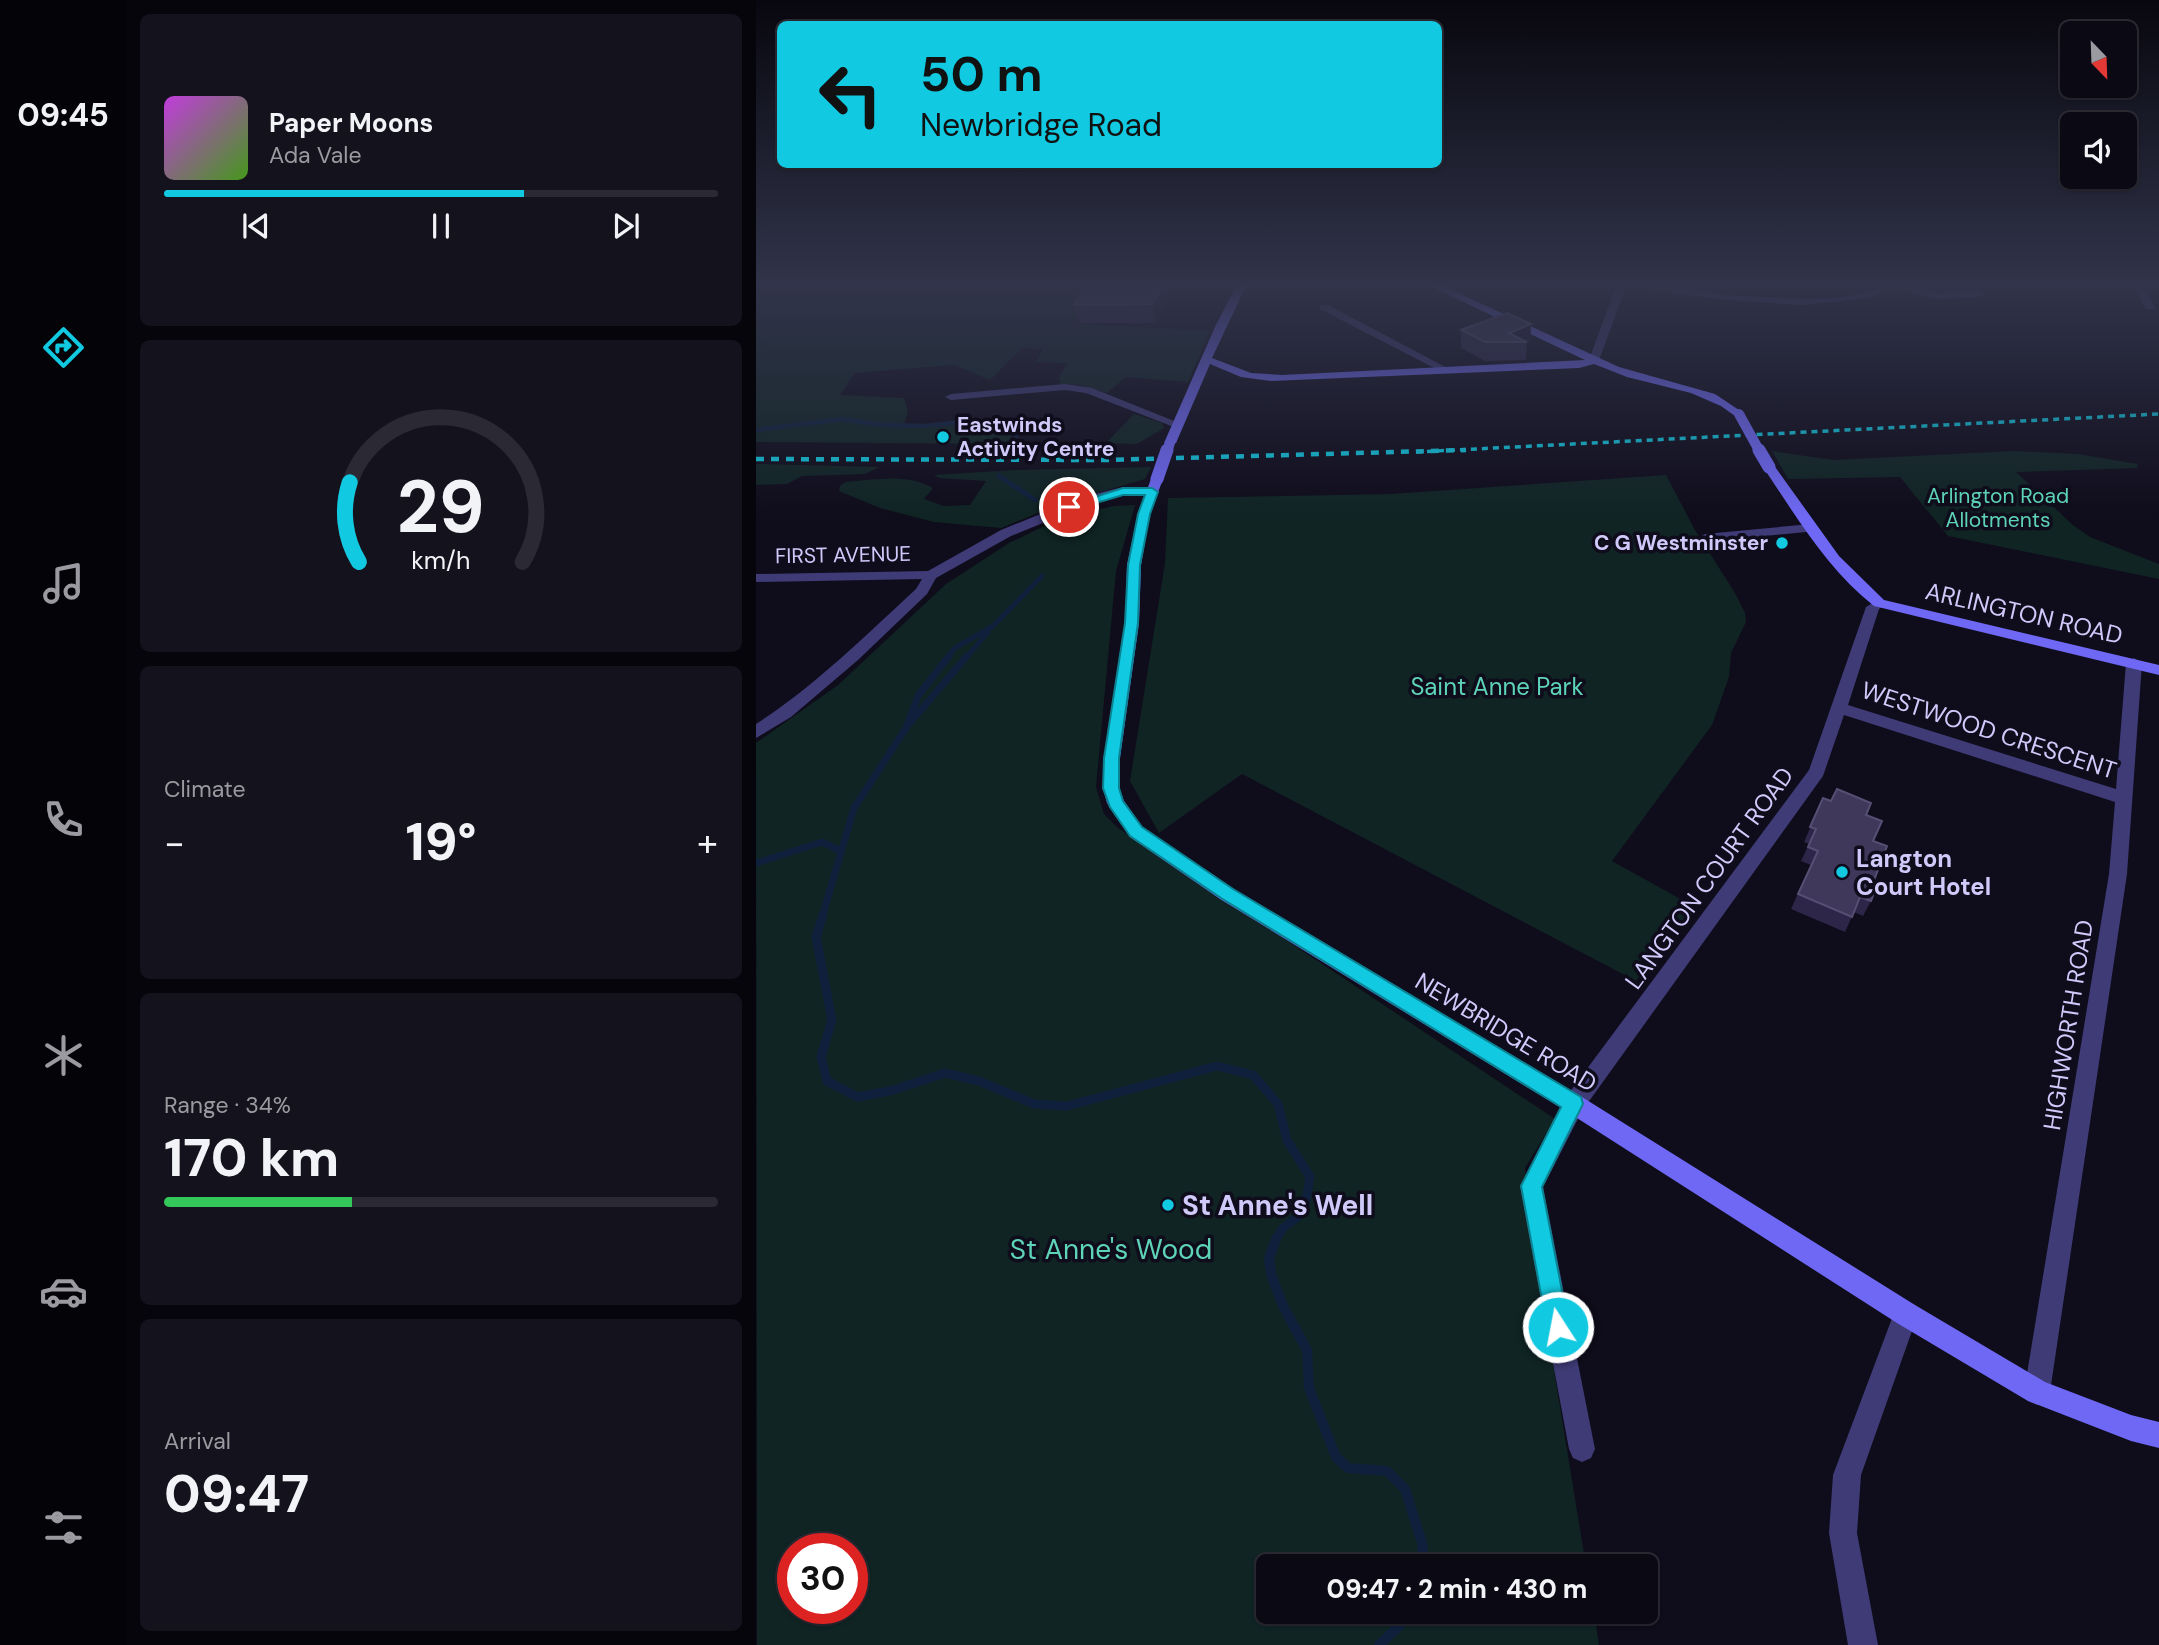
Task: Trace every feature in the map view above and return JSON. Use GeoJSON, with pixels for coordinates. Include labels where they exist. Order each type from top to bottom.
{"type":"FeatureCollection","features":[{"type":"Feature","properties":{"kind":"street","name":"NEWBRIDGE ROAD"},"geometry":{"type":"LineString","coordinates":[[1206,363],[1170,443],[1144,514],[1134,565],[1132,623],[1112,758],[1111,788],[1122,813],[1136,832],[1227,894],[1574,1104],[1906,1314],[2037,1392],[2159,1436]]}},
{"type":"Feature","properties":{"kind":"street"},"geometry":{"type":"LineString","coordinates":[[1223,363],[1241,374],[1258,377],[1586,363]]}},
{"type":"Feature","properties":{"kind":"street"},"geometry":{"type":"LineString","coordinates":[[1432,363],[1446,370]]}},
{"type":"Feature","properties":{"kind":"street"},"geometry":{"type":"LineString","coordinates":[[1601,363],[1636,377],[1712,396],[1728,404],[1739,414],[1769,467],[1811,528],[1865,594],[1879,603]]}},
{"type":"Feature","properties":{"kind":"street"},"geometry":{"type":"LineString","coordinates":[[951,397],[1065,387],[1088,390],[1178,425]]}},
{"type":"Feature","properties":{"kind":"street"},"geometry":{"type":"LineString","coordinates":[[756,732],[785,713],[853,656],[922,591],[931,575],[1006,533],[1087,500],[1155,485]]}},
{"type":"Feature","properties":{"kind":"street"},"geometry":{"type":"LineString","coordinates":[[1705,538],[1811,528]]}},
{"type":"Feature","properties":{"kind":"street","name":"FIRST AVENUE"},"geometry":{"type":"LineString","coordinates":[[756,578],[931,575]]}},
{"type":"Feature","properties":{"kind":"street","name":"LANGTON COURT ROAD"},"geometry":{"type":"LineString","coordinates":[[1582,1449],[1531,1186],[1574,1104],[1817,772],[1873,607],[1879,603]]}},
{"type":"Feature","properties":{"kind":"street","name":"ARLINGTON ROAD"},"geometry":{"type":"LineString","coordinates":[[1879,603],[2159,670]]}},
{"type":"Feature","properties":{"kind":"street","name":"HIGHWORTH ROAD"},"geometry":{"type":"LineString","coordinates":[[2037,1392],[2118,874],[2134,663]]}},
{"type":"Feature","properties":{"kind":"street","name":"WESTWOOD CRESCENT"},"geometry":{"type":"LineString","coordinates":[[1839,708],[2123,798]]}},
{"type":"Feature","properties":{"kind":"street"},"geometry":{"type":"LineString","coordinates":[[1863,1645],[1843,1533],[1847,1475],[1906,1314]]}},
{"type":"Feature","properties":{"kind":"green space"},"geometry":{"type":"Polygon","coordinates":[[[756,363],[1007,363],[990,380],[954,365],[855,373],[840,395],[904,398],[908,411],[903,427],[958,422],[1000,426],[1010,432],[1011,439],[1006,444],[756,442],[756,363]]]}},
{"type":"Feature","properties":{"kind":"green space"},"geometry":{"type":"Polygon","coordinates":[[[1060,363],[1196,363],[1188,382],[1126,377],[1107,393],[1080,385],[1060,384],[1061,380],[1058,380],[1067,363],[1060,363]]]}},
{"type":"Feature","properties":{"kind":"green space"},"geometry":{"type":"Polygon","coordinates":[[[1134,414],[1162,423],[1164,428],[1137,444],[1106,443],[1134,414]]]}},
{"type":"Feature","properties":{"kind":"green space","name":"Arlington Road Allotments"},"geometry":{"type":"Polygon","coordinates":[[[1772,451],[1833,460],[2014,451],[2077,454],[2138,464],[2137,468],[2016,472],[2073,525],[2090,537],[2159,564],[2159,579],[1948,536],[1900,477],[1788,479],[1772,451]]]}},
{"type":"Feature","properties":{"kind":"green space"},"geometry":{"type":"Polygon","coordinates":[[[756,464],[879,467],[865,474],[802,476],[787,484],[756,485],[756,464]]]}},
{"type":"Feature","properties":{"kind":"green space"},"geometry":{"type":"Polygon","coordinates":[[[1151,467],[1145,479],[1060,504],[1001,528],[934,522],[880,508],[839,491],[845,482],[912,480],[933,488],[924,499],[944,506],[970,505],[986,481],[940,478],[934,475],[1151,467]]]}},
{"type":"Feature","properties":{"kind":"green space","name":"Saint Anne Park"},"geometry":{"type":"Polygon","coordinates":[[[1666,475],[1695,530],[1735,593],[1745,613],[1746,622],[1731,653],[1729,677],[1712,725],[1612,861],[1693,906],[1636,981],[1242,774],[1159,833],[1130,781],[1165,563],[1168,498],[1391,494],[1666,475]]]}},
{"type":"Feature","properties":{"kind":"green space","name":"St Anne's Wood"},"geometry":{"type":"Polygon","coordinates":[[[1135,505],[1116,571],[1096,787],[1104,814],[1118,828],[1555,1119],[1525,1168],[1530,1223],[1584,1554],[1256,1554],[1256,1624],[1596,1624],[1599,1645],[757,1645],[756,743],[838,685],[946,584],[1009,543],[1061,518],[1114,506],[1135,505]]]}},
{"type":"Feature","properties":{"kind":"building","name":"Langton Court Hotel"},"geometry":{"type":"Polygon","coordinates":[[[1837,789],[1871,803],[1866,815],[1882,821],[1873,841],[1887,846],[1873,883],[1877,885],[1871,901],[1860,897],[1852,917],[1798,894],[1818,851],[1808,847],[1816,829],[1810,827],[1823,798],[1831,801],[1837,789]]]}},
{"type":"Feature","properties":{"kind":"waterway"},"geometry":{"type":"LineString","coordinates":[[756,430],[842,419],[881,425],[925,426],[969,421]]}},
{"type":"Feature","properties":{"kind":"waterway"},"geometry":{"type":"LineString","coordinates":[[979,422],[1008,426],[1016,432],[1015,444]]}},
{"type":"Feature","properties":{"kind":"waterway"},"geometry":{"type":"LineString","coordinates":[[999,476],[1035,500]]}},
{"type":"Feature","properties":{"kind":"waterway"},"geometry":{"type":"LineString","coordinates":[[947,658],[955,648],[993,626],[1042,576]]}},
{"type":"Feature","properties":{"kind":"waterway"},"geometry":{"type":"LineString","coordinates":[[966,658],[988,632]]}},
{"type":"Feature","properties":{"kind":"waterway"},"geometry":{"type":"LineString","coordinates":[[822,917],[854,808],[906,728],[918,696],[949,656]]}},
{"type":"Feature","properties":{"kind":"waterway"},"geometry":{"type":"LineString","coordinates":[[909,724],[967,656]]}},
{"type":"Feature","properties":{"kind":"waterway"},"geometry":{"type":"LineString","coordinates":[[756,863],[822,842],[841,851]]}},
{"type":"Feature","properties":{"kind":"waterway"},"geometry":{"type":"LineString","coordinates":[[823,915],[816,937],[832,1020],[821,1057],[827,1081],[857,1097],[890,1091],[945,1073],[979,1081],[1034,1104],[1067,1106],[1217,1066],[1253,1075],[1278,1104],[1287,1140],[1310,1177],[1304,1212],[1283,1228],[1275,1240]]}},
{"type":"Feature","properties":{"kind":"waterway"},"geometry":{"type":"LineString","coordinates":[[1276,1239],[1269,1258],[1271,1274],[1283,1306],[1307,1350],[1309,1388],[1336,1457],[1348,1468],[1387,1471],[1405,1489],[1423,1546],[1422,1554]]}},
{"type":"Feature","properties":{"kind":"waterway"},"geometry":{"type":"LineString","coordinates":[[1379,1645],[1401,1624]]}},
{"type":"Feature","properties":{"kind":"railway"},"geometry":{"type":"LineString","coordinates":[[1442,451],[2159,414]]}},
{"type":"Feature","properties":{"kind":"railway"},"geometry":{"type":"LineString","coordinates":[[1442,451],[1466,450]]}},
{"type":"Feature","properties":{"kind":"railway"},"geometry":{"type":"LineString","coordinates":[[756,459],[1107,460],[1442,451]]}},
{"type":"Feature","properties":{"kind":"railway"},"geometry":{"type":"LineString","coordinates":[[1416,452],[1442,451]]}},
{"type":"Feature","properties":{"kind":"place","name":"Eastwinds Activity Centre"},"geometry":{"type":"Point","coordinates":[943,437]}},
{"type":"Feature","properties":{"kind":"place","name":"C G Westminster"},"geometry":{"type":"Point","coordinates":[1782,543]}},
{"type":"Feature","properties":{"kind":"place","name":"Langton Court Hotel"},"geometry":{"type":"Point","coordinates":[1842,872]}},
{"type":"Feature","properties":{"kind":"place","name":"St Anne's Well"},"geometry":{"type":"Point","coordinates":[1168,1205]}},
{"type":"Feature","properties":{"kind":"route"},"geometry":{"type":"LineString","coordinates":[[1069,507],[1123,491],[1152,492],[1144,514],[1134,565],[1132,623],[1112,758],[1111,788],[1116,803],[1136,832],[1227,894],[1574,1104],[1531,1186],[1558,1327]]}}]}
